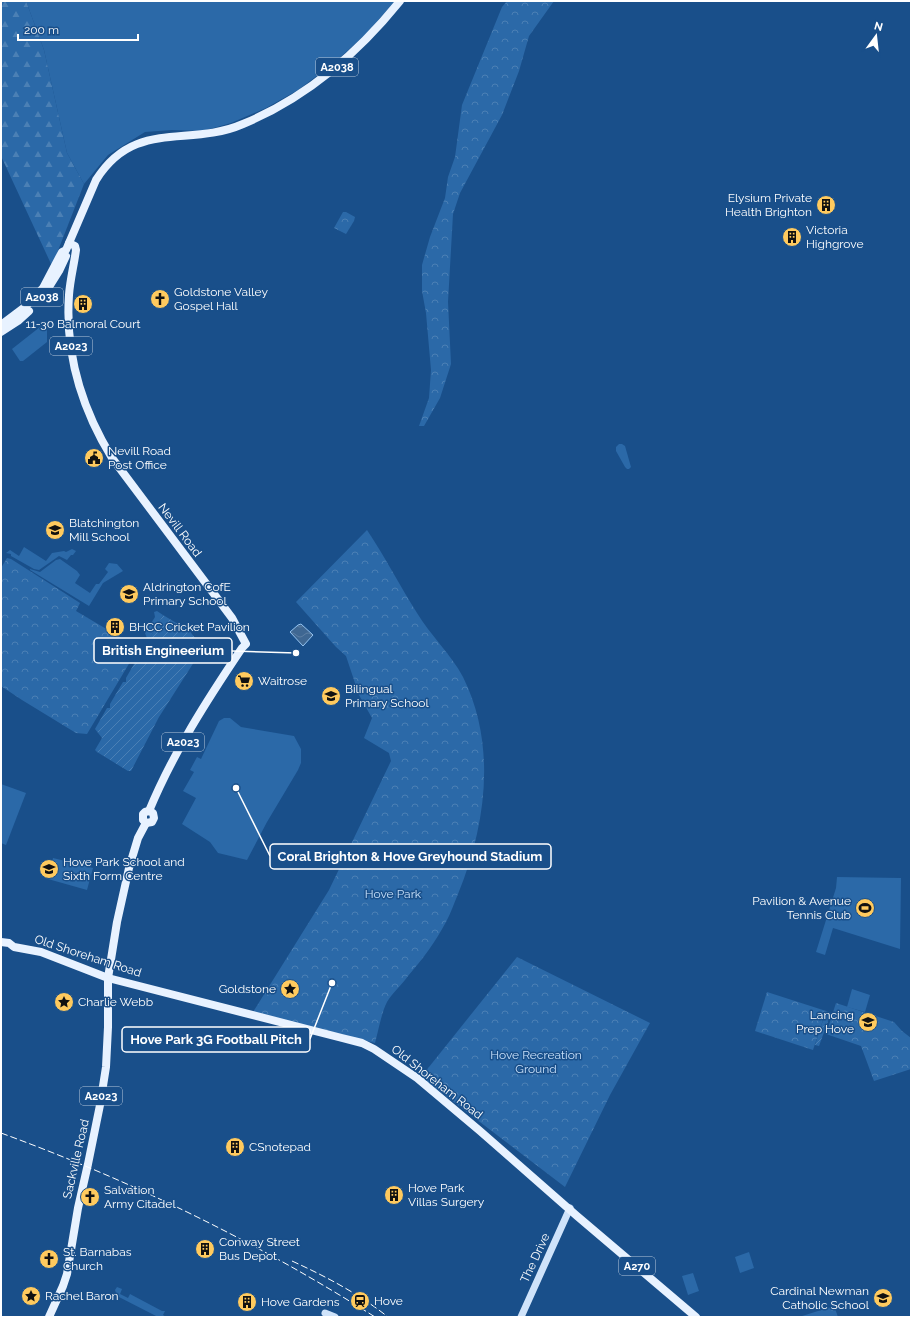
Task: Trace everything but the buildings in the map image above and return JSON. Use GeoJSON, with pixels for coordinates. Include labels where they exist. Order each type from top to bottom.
{"type":"FeatureCollection","features":[{"type":"Feature","properties":{"kind":"main road","name":"A2038"},"geometry":{"type":"LineString","coordinates":[[1,332],[18,321],[43,288],[62,252],[67,247],[96,180],[106,166],[120,153],[146,140],[164,137],[200,136],[215,133],[242,125],[261,116],[293,98],[331,72],[363,43],[400,1]]}},
{"type":"Feature","properties":{"kind":"main road","name":"Nevill Road"},"geometry":{"type":"LineString","coordinates":[[67,247],[75,246],[76,250],[69,294],[69,337],[75,372],[89,414],[100,438],[112,458],[232,618],[241,634],[238,654],[210,696],[173,758],[162,779],[149,811],[144,813],[142,816],[146,823],[138,838],[129,868],[117,922],[108,978]]}},
{"type":"Feature","properties":{"kind":"main road","name":"A2038"},"geometry":{"type":"LineString","coordinates":[[1,325],[27,309]]}},
{"type":"Feature","properties":{"kind":"main road","name":"Old Shoreham Road"},"geometry":{"type":"LineString","coordinates":[[1,942],[41,952],[108,978],[362,1043],[374,1049],[417,1078],[443,1099],[696,1317]]}},
{"type":"Feature","properties":{"kind":"main road","name":"Old Shoreham Road"},"geometry":{"type":"LineString","coordinates":[[1,947],[9,948],[14,946]]}},
{"type":"Feature","properties":{"kind":"main road","name":"Sackville Road"},"geometry":{"type":"LineString","coordinates":[[49,1317],[67,1274],[78,1208],[100,1106],[106,1067],[108,978]]}},
{"type":"Feature","properties":{"kind":"main road","name":"The Drive"},"geometry":{"type":"LineString","coordinates":[[521,1317],[570,1208]]}},
{"type":"Feature","properties":{"kind":"main road"},"geometry":{"type":"LineString","coordinates":[[325,1313],[335,1317]]}},
{"type":"Feature","properties":{"kind":"green space"},"geometry":{"type":"Polygon","coordinates":[[[1,1],[26,1],[44,50],[67,153],[84,184],[52,266],[1,156],[1,1]]]}},
{"type":"Feature","properties":{"kind":"green space"},"geometry":{"type":"Polygon","coordinates":[[[26,1],[395,1],[367,33],[334,63],[298,90],[266,108],[231,123],[203,131],[172,130],[145,132],[108,155],[84,184],[67,153],[44,50],[26,1]]]}},
{"type":"Feature","properties":{"kind":"green space"},"geometry":{"type":"Polygon","coordinates":[[[507,1],[554,1],[529,36],[519,71],[502,115],[460,193],[453,214],[448,302],[451,364],[440,398],[424,426],[419,426],[429,398],[431,370],[426,313],[422,291],[422,265],[430,237],[445,198],[448,177],[455,157],[462,105],[502,7],[507,1]]]}},
{"type":"Feature","properties":{"kind":"green space"},"geometry":{"type":"Polygon","coordinates":[[[343,212],[355,217],[346,234],[334,228],[343,212]]]}},
{"type":"Feature","properties":{"kind":"green space"},"geometry":{"type":"Polygon","coordinates":[[[45,323],[47,324],[47,342],[23,361],[20,361],[12,349],[45,323]]]}},
{"type":"Feature","properties":{"kind":"green space"},"geometry":{"type":"Polygon","coordinates":[[[619,444],[625,446],[631,467],[629,469],[625,467],[616,451],[616,447],[619,444]]]}},
{"type":"Feature","properties":{"kind":"green space","name":"Hove Park"},"geometry":{"type":"Polygon","coordinates":[[[367,530],[422,621],[453,660],[463,677],[474,703],[484,758],[484,786],[481,813],[468,868],[448,919],[442,929],[403,983],[387,1002],[375,1043],[253,1012],[329,890],[391,761],[389,753],[364,738],[372,718],[359,695],[346,656],[336,647],[296,602],[367,530]]]}},
{"type":"Feature","properties":{"kind":"green space"},"geometry":{"type":"Polygon","coordinates":[[[24,547],[46,561],[52,553],[66,552],[72,549],[76,551],[67,560],[59,556],[39,570],[34,569],[11,556],[11,554],[6,553],[10,550],[19,556],[24,547]]]}},
{"type":"Feature","properties":{"kind":"green space"},"geometry":{"type":"Polygon","coordinates":[[[7,558],[11,559],[80,603],[76,611],[139,647],[87,734],[76,733],[1,686],[1,568],[7,558]]]}},
{"type":"Feature","properties":{"kind":"green space"},"geometry":{"type":"Polygon","coordinates":[[[60,559],[77,571],[80,575],[75,583],[90,593],[96,584],[99,584],[108,572],[105,569],[109,563],[117,564],[123,571],[103,583],[89,606],[30,570],[40,572],[56,560],[60,559]]]}},
{"type":"Feature","properties":{"kind":"green space"},"geometry":{"type":"Polygon","coordinates":[[[157,611],[163,615],[156,627],[156,631],[154,631],[148,641],[145,633],[155,617],[154,612],[157,611]]]}},
{"type":"Feature","properties":{"kind":"green space"},"geometry":{"type":"Polygon","coordinates":[[[163,615],[178,624],[184,624],[203,648],[159,717],[131,771],[128,771],[95,750],[102,738],[95,729],[107,708],[110,708],[110,704],[123,682],[126,682],[126,678],[138,657],[141,657],[141,652],[154,631],[157,629],[156,627],[163,615]]]}},
{"type":"Feature","properties":{"kind":"green space"},"geometry":{"type":"Polygon","coordinates":[[[224,718],[230,718],[241,727],[294,736],[301,749],[301,763],[298,770],[267,822],[247,860],[218,853],[210,842],[182,824],[196,798],[183,791],[194,772],[190,770],[197,757],[201,759],[219,721],[224,718]]]}},
{"type":"Feature","properties":{"kind":"green space"},"geometry":{"type":"Polygon","coordinates":[[[1,784],[26,793],[6,845],[1,843],[1,784]]]}},
{"type":"Feature","properties":{"kind":"green space"},"geometry":{"type":"Polygon","coordinates":[[[53,858],[93,868],[87,890],[48,879],[53,858]]]}},
{"type":"Feature","properties":{"kind":"green space","name":"Pavilion & Avenue Tennis Club"},"geometry":{"type":"Polygon","coordinates":[[[837,877],[901,878],[900,949],[833,928],[825,955],[816,952],[836,888],[837,877]]]}},
{"type":"Feature","properties":{"kind":"green space","name":"Hove Recreation Ground"},"geometry":{"type":"Polygon","coordinates":[[[517,957],[650,1023],[610,1095],[565,1187],[421,1077],[517,957]]]}},
{"type":"Feature","properties":{"kind":"green space"},"geometry":{"type":"Polygon","coordinates":[[[852,989],[870,995],[865,1012],[847,1007],[852,989]]]}},
{"type":"Feature","properties":{"kind":"green space"},"geometry":{"type":"Polygon","coordinates":[[[767,992],[826,1011],[813,1050],[755,1031],[767,992]]]}},
{"type":"Feature","properties":{"kind":"green space"},"geometry":{"type":"Polygon","coordinates":[[[836,1003],[894,1022],[911,1038],[911,1069],[874,1081],[861,1046],[826,1034],[836,1003]]]}},
{"type":"Feature","properties":{"kind":"green space"},"geometry":{"type":"Polygon","coordinates":[[[826,1011],[831,1013],[819,1046],[815,1045],[826,1011]]]}},
{"type":"Feature","properties":{"kind":"green space"},"geometry":{"type":"Polygon","coordinates":[[[749,1252],[754,1268],[740,1273],[735,1257],[749,1252]]]}},
{"type":"Feature","properties":{"kind":"green space"},"geometry":{"type":"Polygon","coordinates":[[[693,1273],[699,1291],[688,1295],[682,1276],[693,1273]]]}},
{"type":"Feature","properties":{"kind":"green space"},"geometry":{"type":"Polygon","coordinates":[[[117,1287],[122,1289],[120,1294],[128,1298],[130,1294],[162,1311],[165,1311],[163,1315],[166,1317],[158,1317],[117,1296],[115,1290],[117,1287]]]}},
{"type":"Feature","properties":{"kind":"green space"},"geometry":{"type":"Polygon","coordinates":[[[834,1306],[838,1317],[799,1317],[834,1306]]]}},
{"type":"Feature","properties":{"kind":"water"},"geometry":{"type":"Polygon","coordinates":[[[301,624],[313,635],[303,646],[290,632],[301,624]]]}},
{"type":"Feature","properties":{"kind":"railway"},"geometry":{"type":"LineString","coordinates":[[1,1133],[98,1171],[193,1215],[285,1263],[375,1317]]}},
{"type":"Feature","properties":{"kind":"railway"},"geometry":{"type":"LineString","coordinates":[[292,1261],[342,1286],[388,1317]]}},
{"type":"Feature","properties":{"kind":"place","name":"Elysium Private Health Brighton"},"geometry":{"type":"Point","coordinates":[826,205]}},
{"type":"Feature","properties":{"kind":"place","name":"Victoria Highgrove"},"geometry":{"type":"Point","coordinates":[792,237]}},
{"type":"Feature","properties":{"kind":"place","name":"Goldstone Valley Gospel Hall"},"geometry":{"type":"Point","coordinates":[160,299]}},
{"type":"Feature","properties":{"kind":"place","name":"11-30 Balmoral Court"},"geometry":{"type":"Point","coordinates":[83,304]}},
{"type":"Feature","properties":{"kind":"place","name":"Nevill Road Post Office"},"geometry":{"type":"Point","coordinates":[94,458]}},
{"type":"Feature","properties":{"kind":"place","name":"Blatchington Mill School"},"geometry":{"type":"Point","coordinates":[55,530]}},
{"type":"Feature","properties":{"kind":"place","name":"Aldrington CofE Primary School"},"geometry":{"type":"Point","coordinates":[129,594]}},
{"type":"Feature","properties":{"kind":"place","name":"BHCC Cricket Pavilion"},"geometry":{"type":"Point","coordinates":[115,627]}},
{"type":"Feature","properties":{"kind":"place","name":"British Engineerium"},"geometry":{"type":"Point","coordinates":[296,653]}},
{"type":"Feature","properties":{"kind":"place","name":"Waitrose"},"geometry":{"type":"Point","coordinates":[244,681]}},
{"type":"Feature","properties":{"kind":"place","name":"Bilingual Primary School"},"geometry":{"type":"Point","coordinates":[331,696]}},
{"type":"Feature","properties":{"kind":"place","name":"Coral Brighton & Hove Greyhound Stadium"},"geometry":{"type":"Point","coordinates":[236,788]}},
{"type":"Feature","properties":{"kind":"place","name":"Hove Park School and Sixth Form Centre"},"geometry":{"type":"Point","coordinates":[49,869]}},
{"type":"Feature","properties":{"kind":"place","name":"Pavilion & Avenue Tennis Club"},"geometry":{"type":"Point","coordinates":[865,908]}},
{"type":"Feature","properties":{"kind":"place","name":"Hove Park 3G Football Pitch"},"geometry":{"type":"Point","coordinates":[332,983]}},
{"type":"Feature","properties":{"kind":"place","name":"Goldstone"},"geometry":{"type":"Point","coordinates":[290,989]}},
{"type":"Feature","properties":{"kind":"place","name":"Charlie Webb"},"geometry":{"type":"Point","coordinates":[64,1002]}},
{"type":"Feature","properties":{"kind":"place","name":"Lancing Prep Hove"},"geometry":{"type":"Point","coordinates":[868,1022]}},
{"type":"Feature","properties":{"kind":"place","name":"CSnotepad"},"geometry":{"type":"Point","coordinates":[235,1147]}},
{"type":"Feature","properties":{"kind":"place","name":"Hove Park Villas Surgery"},"geometry":{"type":"Point","coordinates":[394,1195]}},
{"type":"Feature","properties":{"kind":"place","name":"Salvation Army Citadel"},"geometry":{"type":"Point","coordinates":[90,1197]}},
{"type":"Feature","properties":{"kind":"place","name":"Conway Street Bus Depot"},"geometry":{"type":"Point","coordinates":[205,1249]}},
{"type":"Feature","properties":{"kind":"place","name":"St. Barnabas Church"},"geometry":{"type":"Point","coordinates":[49,1259]}},
{"type":"Feature","properties":{"kind":"place","name":"Rachel Baron"},"geometry":{"type":"Point","coordinates":[31,1296]}},
{"type":"Feature","properties":{"kind":"place","name":"Cardinal Newman Catholic School"},"geometry":{"type":"Point","coordinates":[883,1298]}},
{"type":"Feature","properties":{"kind":"place","name":"Hove"},"geometry":{"type":"Point","coordinates":[360,1301]}},
{"type":"Feature","properties":{"kind":"place","name":"Hove Gardens"},"geometry":{"type":"Point","coordinates":[247,1302]}}]}
